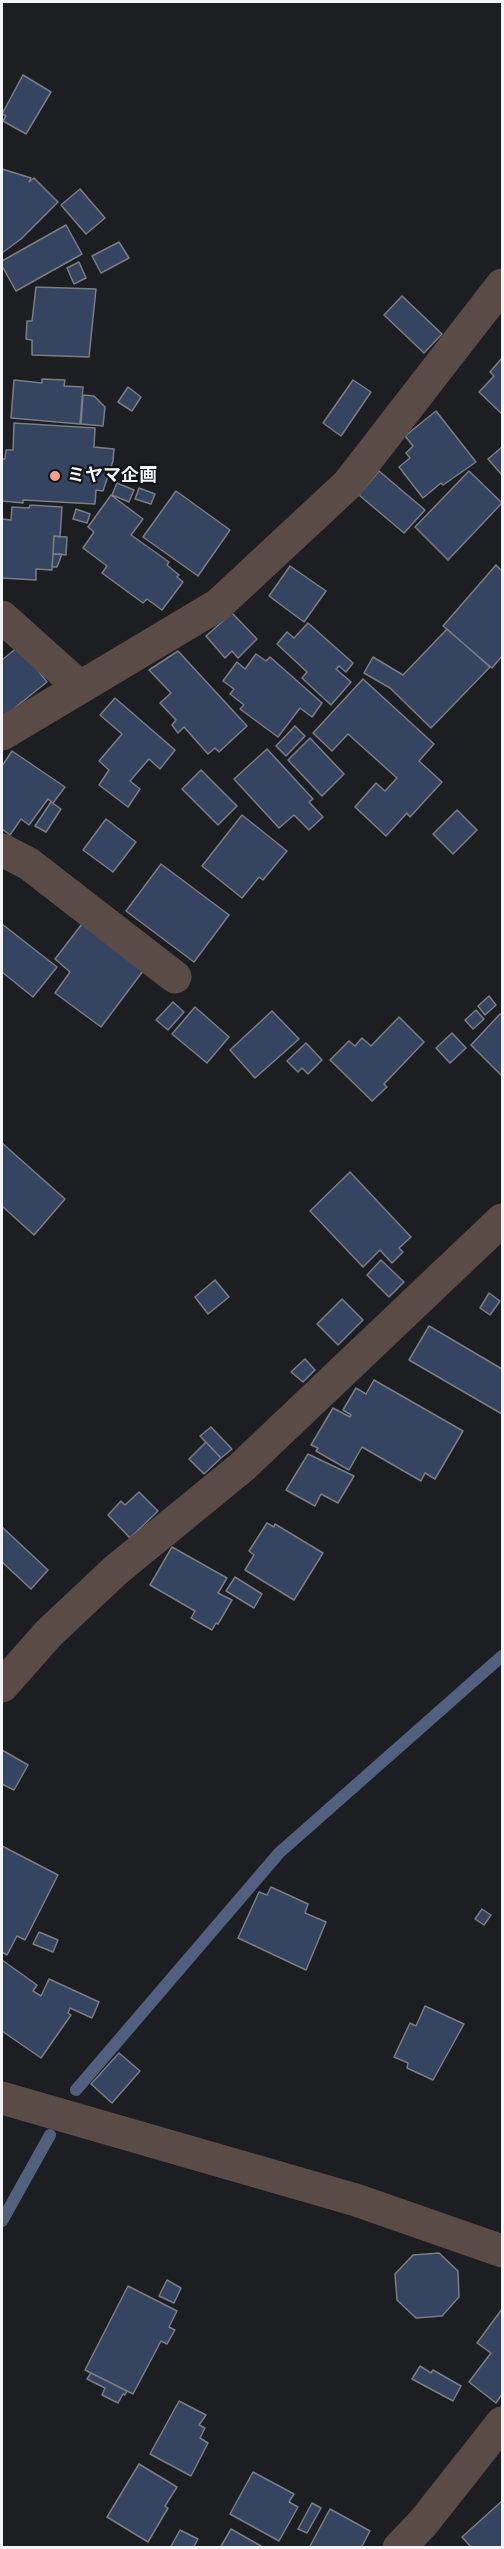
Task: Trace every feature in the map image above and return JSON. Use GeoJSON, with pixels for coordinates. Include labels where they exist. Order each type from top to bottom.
{"type":"FeatureCollection","features":[{"type":"Feature","properties":{"kind":"street"},"geometry":{"type":"LineString","coordinates":[[2,734],[219,605],[348,484],[502,285]]}},
{"type":"Feature","properties":{"kind":"street"},"geometry":{"type":"LineString","coordinates":[[2,617],[80,687]]}},
{"type":"Feature","properties":{"kind":"street"},"geometry":{"type":"LineString","coordinates":[[2,850],[29,864],[175,977]]}},
{"type":"Feature","properties":{"kind":"street"},"geometry":{"type":"LineString","coordinates":[[2,1686],[49,1633],[108,1578],[242,1467],[502,1220]]}},
{"type":"Feature","properties":{"kind":"street"},"geometry":{"type":"LineString","coordinates":[[2,2098],[356,2200],[502,2251]]}},
{"type":"Feature","properties":{"kind":"street"},"geometry":{"type":"LineString","coordinates":[[399,2547],[499,2436]]}},
{"type":"Feature","properties":{"kind":"building"},"geometry":{"type":"Polygon","coordinates":[[[23,75],[51,92],[26,134],[3,121],[6,116],[2,114],[23,75]]]}},
{"type":"Feature","properties":{"kind":"building"},"geometry":{"type":"Polygon","coordinates":[[[2,169],[31,178],[29,182],[34,178],[58,202],[21,239],[2,253],[2,169]]]}},
{"type":"Feature","properties":{"kind":"building"},"geometry":{"type":"Polygon","coordinates":[[[80,189],[105,218],[86,234],[61,205],[80,189]]]}},
{"type":"Feature","properties":{"kind":"building"},"geometry":{"type":"Polygon","coordinates":[[[66,225],[82,254],[16,291],[2,266],[2,261],[66,225]]]}},
{"type":"Feature","properties":{"kind":"building"},"geometry":{"type":"Polygon","coordinates":[[[119,242],[129,258],[101,273],[92,256],[119,242]]]}},
{"type":"Feature","properties":{"kind":"building"},"geometry":{"type":"Polygon","coordinates":[[[79,262],[86,278],[74,284],[67,268],[79,262]]]}},
{"type":"Feature","properties":{"kind":"building"},"geometry":{"type":"Polygon","coordinates":[[[36,287],[96,289],[89,357],[32,355],[32,340],[26,339],[27,321],[32,321],[36,287]]]}},
{"type":"Feature","properties":{"kind":"building"},"geometry":{"type":"Polygon","coordinates":[[[402,296],[442,334],[424,353],[384,315],[402,296]]]}},
{"type":"Feature","properties":{"kind":"building"},"geometry":{"type":"Polygon","coordinates":[[[502,358],[502,414],[479,392],[494,376],[490,372],[502,358]]]}},
{"type":"Feature","properties":{"kind":"building"},"geometry":{"type":"Polygon","coordinates":[[[42,379],[65,380],[64,386],[83,387],[80,424],[11,418],[14,380],[42,383],[42,379]]]}},
{"type":"Feature","properties":{"kind":"building"},"geometry":{"type":"Polygon","coordinates":[[[353,380],[371,392],[341,436],[323,423],[353,380]]]}},
{"type":"Feature","properties":{"kind":"building"},"geometry":{"type":"Polygon","coordinates":[[[128,387],[141,397],[132,411],[118,402],[128,387]]]}},
{"type":"Feature","properties":{"kind":"building"},"geometry":{"type":"Polygon","coordinates":[[[83,395],[94,396],[105,407],[103,426],[81,424],[83,395]]]}},
{"type":"Feature","properties":{"kind":"building"},"geometry":{"type":"Polygon","coordinates":[[[436,411],[476,462],[443,485],[441,483],[423,498],[399,467],[410,458],[406,453],[413,446],[405,436],[436,411]]]}},
{"type":"Feature","properties":{"kind":"building","name":"ミヤマ企画"},"geometry":{"type":"Polygon","coordinates":[[[14,423],[95,428],[94,447],[114,449],[113,461],[103,491],[96,490],[95,504],[2,501],[2,459],[5,459],[6,450],[13,450],[14,423]]]}},
{"type":"Feature","properties":{"kind":"building"},"geometry":{"type":"Polygon","coordinates":[[[502,447],[502,475],[488,459],[502,447]]]}},
{"type":"Feature","properties":{"kind":"building"},"geometry":{"type":"Polygon","coordinates":[[[379,471],[425,510],[404,533],[359,495],[379,471]]]}},
{"type":"Feature","properties":{"kind":"building"},"geometry":{"type":"Polygon","coordinates":[[[469,471],[502,503],[448,560],[415,527],[469,471]]]}},
{"type":"Feature","properties":{"kind":"building"},"geometry":{"type":"Polygon","coordinates":[[[117,483],[134,490],[129,502],[112,495],[117,483]]]}},
{"type":"Feature","properties":{"kind":"building"},"geometry":{"type":"Polygon","coordinates":[[[139,488],[155,494],[151,504],[135,499],[139,488]]]}},
{"type":"Feature","properties":{"kind":"building"},"geometry":{"type":"Polygon","coordinates":[[[176,491],[230,530],[198,576],[143,537],[176,491]]]}},
{"type":"Feature","properties":{"kind":"building"},"geometry":{"type":"Polygon","coordinates":[[[111,495],[143,519],[131,535],[169,562],[167,565],[179,575],[177,577],[183,582],[162,610],[147,599],[143,603],[102,573],[107,566],[83,548],[94,532],[88,527],[111,495]]]}},
{"type":"Feature","properties":{"kind":"building"},"geometry":{"type":"Polygon","coordinates":[[[30,505],[62,507],[60,537],[54,536],[52,570],[36,569],[36,580],[2,578],[2,519],[11,520],[12,507],[29,508],[30,505]]]}},
{"type":"Feature","properties":{"kind":"building"},"geometry":{"type":"Polygon","coordinates":[[[76,509],[90,514],[87,523],[73,519],[76,509]]]}},
{"type":"Feature","properties":{"kind":"building"},"geometry":{"type":"Polygon","coordinates":[[[54,536],[67,537],[66,555],[53,554],[54,536]]]}},
{"type":"Feature","properties":{"kind":"building"},"geometry":{"type":"Polygon","coordinates":[[[53,554],[62,554],[57,567],[52,567],[53,554]]]}},
{"type":"Feature","properties":{"kind":"building"},"geometry":{"type":"Polygon","coordinates":[[[496,565],[502,571],[502,656],[492,668],[443,626],[496,565]]]}},
{"type":"Feature","properties":{"kind":"building"},"geometry":{"type":"Polygon","coordinates":[[[290,566],[326,591],[304,622],[269,596],[290,566]]]}},
{"type":"Feature","properties":{"kind":"building"},"geometry":{"type":"Polygon","coordinates":[[[232,613],[257,639],[238,658],[232,651],[225,658],[206,636],[232,613]]]}},
{"type":"Feature","properties":{"kind":"building"},"geometry":{"type":"Polygon","coordinates":[[[308,623],[353,663],[346,672],[339,666],[336,669],[351,682],[331,705],[302,678],[307,672],[277,644],[287,632],[294,638],[308,623]]]}},
{"type":"Feature","properties":{"kind":"building"},"geometry":{"type":"Polygon","coordinates":[[[447,629],[490,667],[431,728],[390,688],[364,673],[373,657],[403,675],[447,629]]]}},
{"type":"Feature","properties":{"kind":"building"},"geometry":{"type":"Polygon","coordinates":[[[19,646],[47,682],[2,718],[2,660],[19,646]]]}},
{"type":"Feature","properties":{"kind":"building"},"geometry":{"type":"Polygon","coordinates":[[[178,651],[247,726],[219,752],[215,748],[208,754],[184,727],[178,733],[172,725],[176,720],[160,703],[171,693],[149,670],[178,651]]]}},
{"type":"Feature","properties":{"kind":"building"},"geometry":{"type":"Polygon","coordinates":[[[256,654],[266,661],[270,657],[322,703],[312,717],[300,708],[278,737],[240,709],[244,705],[230,694],[234,689],[223,681],[237,662],[245,669],[256,654]]]}},
{"type":"Feature","properties":{"kind":"building"},"geometry":{"type":"Polygon","coordinates":[[[363,679],[434,744],[419,761],[442,782],[410,817],[407,813],[386,836],[355,807],[376,783],[385,791],[397,778],[348,734],[332,751],[313,733],[363,679]]]}},
{"type":"Feature","properties":{"kind":"building"},"geometry":{"type":"Polygon","coordinates":[[[115,698],[175,750],[160,769],[149,759],[130,781],[140,789],[128,807],[99,785],[109,770],[99,761],[122,734],[100,715],[115,698]]]}},
{"type":"Feature","properties":{"kind":"building"},"geometry":{"type":"Polygon","coordinates":[[[295,726],[305,736],[286,756],[276,746],[295,726]]]}},
{"type":"Feature","properties":{"kind":"building"},"geometry":{"type":"Polygon","coordinates":[[[310,738],[344,774],[322,796],[288,760],[310,738]]]}},
{"type":"Feature","properties":{"kind":"building"},"geometry":{"type":"Polygon","coordinates":[[[267,749],[313,799],[309,802],[323,817],[309,830],[294,815],[279,828],[234,779],[267,749]]]}},
{"type":"Feature","properties":{"kind":"building"},"geometry":{"type":"Polygon","coordinates":[[[12,751],[65,787],[53,803],[48,799],[29,825],[21,819],[10,835],[2,829],[2,766],[12,751]]]}},
{"type":"Feature","properties":{"kind":"building"},"geometry":{"type":"Polygon","coordinates":[[[201,770],[237,806],[218,825],[182,789],[201,770]]]}},
{"type":"Feature","properties":{"kind":"building"},"geometry":{"type":"Polygon","coordinates":[[[51,802],[61,809],[46,832],[35,826],[51,802]]]}},
{"type":"Feature","properties":{"kind":"building"},"geometry":{"type":"Polygon","coordinates":[[[457,810],[477,830],[453,854],[433,834],[457,810]]]}},
{"type":"Feature","properties":{"kind":"building"},"geometry":{"type":"Polygon","coordinates":[[[242,815],[287,851],[263,880],[259,877],[242,898],[202,866],[242,815]]]}},
{"type":"Feature","properties":{"kind":"building"},"geometry":{"type":"Polygon","coordinates":[[[106,819],[136,842],[113,872],[83,850],[106,819]]]}},
{"type":"Feature","properties":{"kind":"building"},"geometry":{"type":"Polygon","coordinates":[[[161,864],[229,915],[194,962],[126,911],[161,864]]]}},
{"type":"Feature","properties":{"kind":"building"},"geometry":{"type":"Polygon","coordinates":[[[2,924],[57,967],[33,997],[2,972],[2,924]]]}},
{"type":"Feature","properties":{"kind":"building"},"geometry":{"type":"Polygon","coordinates":[[[82,924],[143,971],[101,1027],[55,993],[70,972],[55,959],[82,924]]]}},
{"type":"Feature","properties":{"kind":"building"},"geometry":{"type":"Polygon","coordinates":[[[489,996],[496,1005],[485,1015],[478,1006],[489,996]]]}},
{"type":"Feature","properties":{"kind":"building"},"geometry":{"type":"Polygon","coordinates":[[[173,1002],[184,1012],[168,1030],[156,1020],[173,1002]]]}},
{"type":"Feature","properties":{"kind":"building"},"geometry":{"type":"Polygon","coordinates":[[[195,1007],[229,1037],[207,1063],[172,1034],[195,1007]]]}},
{"type":"Feature","properties":{"kind":"building"},"geometry":{"type":"Polygon","coordinates":[[[476,1010],[484,1019],[473,1029],[465,1020],[476,1010]]]}},
{"type":"Feature","properties":{"kind":"building"},"geometry":{"type":"Polygon","coordinates":[[[272,1011],[299,1039],[255,1078],[230,1050],[272,1011]]]}},
{"type":"Feature","properties":{"kind":"building"},"geometry":{"type":"Polygon","coordinates":[[[500,1014],[502,1016],[502,1076],[471,1045],[500,1014]]]}},
{"type":"Feature","properties":{"kind":"building"},"geometry":{"type":"Polygon","coordinates":[[[399,1017],[424,1042],[384,1084],[387,1087],[372,1101],[330,1060],[349,1041],[355,1046],[362,1038],[371,1046],[399,1017]]]}},
{"type":"Feature","properties":{"kind":"building"},"geometry":{"type":"Polygon","coordinates":[[[452,1033],[466,1048],[450,1063],[436,1048],[452,1033]]]}},
{"type":"Feature","properties":{"kind":"building"},"geometry":{"type":"Polygon","coordinates":[[[306,1043],[322,1060],[308,1074],[302,1068],[298,1072],[287,1061],[306,1043]]]}},
{"type":"Feature","properties":{"kind":"building"},"geometry":{"type":"Polygon","coordinates":[[[2,1143],[65,1199],[34,1235],[2,1206],[2,1143]]]}},
{"type":"Feature","properties":{"kind":"building"},"geometry":{"type":"Polygon","coordinates":[[[350,1172],[411,1237],[399,1248],[403,1252],[392,1263],[380,1250],[363,1267],[310,1211],[350,1172]]]}},
{"type":"Feature","properties":{"kind":"building"},"geometry":{"type":"Polygon","coordinates":[[[381,1260],[404,1282],[389,1297],[367,1275],[381,1260]]]}},
{"type":"Feature","properties":{"kind":"building"},"geometry":{"type":"Polygon","coordinates":[[[215,1280],[229,1297],[208,1314],[195,1297],[215,1280]]]}},
{"type":"Feature","properties":{"kind":"building"},"geometry":{"type":"Polygon","coordinates":[[[489,1293],[500,1301],[490,1315],[480,1308],[489,1293]]]}},
{"type":"Feature","properties":{"kind":"building"},"geometry":{"type":"Polygon","coordinates":[[[342,1299],[363,1320],[338,1345],[317,1324],[342,1299]]]}},
{"type":"Feature","properties":{"kind":"building"},"geometry":{"type":"Polygon","coordinates":[[[429,1326],[502,1369],[502,1414],[409,1360],[429,1326]]]}},
{"type":"Feature","properties":{"kind":"building"},"geometry":{"type":"Polygon","coordinates":[[[305,1359],[315,1370],[303,1382],[291,1372],[305,1359]]]}},
{"type":"Feature","properties":{"kind":"building"},"geometry":{"type":"Polygon","coordinates":[[[374,1380],[463,1431],[435,1479],[425,1473],[421,1481],[362,1447],[349,1470],[316,1451],[318,1448],[311,1445],[333,1408],[350,1417],[351,1415],[343,1410],[356,1388],[366,1394],[374,1380]]]}},
{"type":"Feature","properties":{"kind":"building"},"geometry":{"type":"Polygon","coordinates":[[[211,1427],[232,1449],[221,1458],[200,1436],[211,1427]]]}},
{"type":"Feature","properties":{"kind":"building"},"geometry":{"type":"Polygon","coordinates":[[[206,1442],[221,1458],[204,1474],[189,1459],[206,1442]]]}},
{"type":"Feature","properties":{"kind":"building"},"geometry":{"type":"Polygon","coordinates":[[[308,1454],[354,1476],[338,1503],[321,1494],[315,1506],[286,1490],[308,1454]]]}},
{"type":"Feature","properties":{"kind":"building"},"geometry":{"type":"Polygon","coordinates":[[[139,1492],[158,1511],[130,1538],[108,1515],[121,1501],[125,1505],[139,1492]]]}},
{"type":"Feature","properties":{"kind":"building"},"geometry":{"type":"Polygon","coordinates":[[[267,1523],[274,1527],[275,1524],[323,1553],[294,1600],[245,1570],[254,1555],[249,1551],[267,1523]]]}},
{"type":"Feature","properties":{"kind":"building"},"geometry":{"type":"Polygon","coordinates":[[[2,1527],[48,1570],[31,1589],[2,1562],[2,1527]]]}},
{"type":"Feature","properties":{"kind":"building"},"geometry":{"type":"Polygon","coordinates":[[[172,1547],[227,1578],[218,1593],[232,1600],[212,1630],[191,1618],[195,1611],[150,1585],[172,1547]]]}},
{"type":"Feature","properties":{"kind":"building"},"geometry":{"type":"Polygon","coordinates":[[[235,1577],[262,1594],[254,1608],[226,1591],[235,1577]]]}},
{"type":"Feature","properties":{"kind":"building"},"geometry":{"type":"Polygon","coordinates":[[[2,1750],[28,1765],[14,1790],[2,1784],[2,1750]]]}},
{"type":"Feature","properties":{"kind":"building"},"geometry":{"type":"Polygon","coordinates":[[[2,1846],[58,1875],[25,1940],[17,1936],[7,1955],[2,1952],[2,1846]]]}},
{"type":"Feature","properties":{"kind":"building"},"geometry":{"type":"Polygon","coordinates":[[[271,1887],[308,1904],[305,1913],[326,1922],[306,1970],[238,1938],[259,1892],[267,1895],[271,1887]]]}},
{"type":"Feature","properties":{"kind":"building"},"geometry":{"type":"Polygon","coordinates":[[[482,1909],[491,1915],[484,1925],[475,1919],[482,1909]]]}},
{"type":"Feature","properties":{"kind":"building"},"geometry":{"type":"Polygon","coordinates":[[[39,1932],[58,1940],[53,1952],[33,1944],[39,1932]]]}},
{"type":"Feature","properties":{"kind":"building"},"geometry":{"type":"Polygon","coordinates":[[[2,1960],[37,1985],[33,1991],[41,1996],[49,1979],[99,2002],[92,2018],[70,2008],[68,2013],[71,2015],[41,2058],[2,2031],[2,1960]]]}},
{"type":"Feature","properties":{"kind":"building"},"geometry":{"type":"Polygon","coordinates":[[[425,2006],[464,2024],[433,2080],[407,2068],[408,2063],[394,2057],[410,2023],[416,2026],[425,2006]]]}},
{"type":"Feature","properties":{"kind":"building"},"geometry":{"type":"Polygon","coordinates":[[[119,2053],[140,2071],[112,2103],[91,2084],[119,2053]]]}},
{"type":"Feature","properties":{"kind":"building"},"geometry":{"type":"Polygon","coordinates":[[[439,2253],[458,2271],[459,2297],[442,2316],[416,2318],[397,2300],[395,2274],[413,2255],[439,2253]]]}},
{"type":"Feature","properties":{"kind":"building"},"geometry":{"type":"Polygon","coordinates":[[[167,2280],[181,2288],[174,2303],[159,2296],[167,2280]]]}},
{"type":"Feature","properties":{"kind":"building"},"geometry":{"type":"Polygon","coordinates":[[[128,2286],[177,2311],[169,2327],[175,2330],[167,2344],[161,2341],[133,2394],[85,2370],[128,2286]]]}},
{"type":"Feature","properties":{"kind":"building"},"geometry":{"type":"Polygon","coordinates":[[[502,2309],[502,2394],[496,2403],[469,2382],[491,2353],[477,2343],[502,2309]]]}},
{"type":"Feature","properties":{"kind":"building"},"geometry":{"type":"Polygon","coordinates":[[[420,2366],[431,2373],[433,2370],[461,2386],[453,2401],[412,2379],[420,2366]]]}},
{"type":"Feature","properties":{"kind":"building"},"geometry":{"type":"Polygon","coordinates":[[[91,2373],[127,2391],[125,2395],[123,2394],[118,2403],[102,2395],[105,2388],[87,2379],[91,2373]]]}},
{"type":"Feature","properties":{"kind":"building"},"geometry":{"type":"Polygon","coordinates":[[[179,2401],[206,2415],[199,2425],[205,2428],[200,2438],[208,2443],[191,2476],[150,2454],[179,2401]]]}},
{"type":"Feature","properties":{"kind":"building"},"geometry":{"type":"Polygon","coordinates":[[[139,2464],[177,2487],[165,2506],[168,2508],[148,2542],[107,2517],[139,2464]]]}},
{"type":"Feature","properties":{"kind":"building"},"geometry":{"type":"Polygon","coordinates":[[[253,2472],[294,2494],[289,2502],[298,2507],[279,2541],[230,2514],[253,2472]]]}},
{"type":"Feature","properties":{"kind":"building"},"geometry":{"type":"Polygon","coordinates":[[[502,2501],[502,2548],[472,2548],[462,2537],[502,2501]]]}},
{"type":"Feature","properties":{"kind":"building"},"geometry":{"type":"Polygon","coordinates":[[[312,2503],[321,2508],[307,2533],[298,2529],[312,2503]]]}},
{"type":"Feature","properties":{"kind":"building"},"geometry":{"type":"Polygon","coordinates":[[[330,2509],[370,2531],[361,2548],[309,2548],[330,2509]]]}},
{"type":"Feature","properties":{"kind":"building"},"geometry":{"type":"Polygon","coordinates":[[[231,2529],[261,2546],[260,2548],[220,2548],[231,2529]]]}},
{"type":"Feature","properties":{"kind":"building"},"geometry":{"type":"Polygon","coordinates":[[[180,2530],[198,2539],[193,2548],[170,2548],[180,2530]]]}},
{"type":"Feature","properties":{"kind":"waterway"},"geometry":{"type":"LineString","coordinates":[[76,2090],[279,1853],[502,1656]]}},
{"type":"Feature","properties":{"kind":"waterway"},"geometry":{"type":"LineString","coordinates":[[2,2221],[50,2135]]}},
{"type":"Feature","properties":{"kind":"place","name":"ミヤマ企画"},"geometry":{"type":"Point","coordinates":[55,476]}}]}
